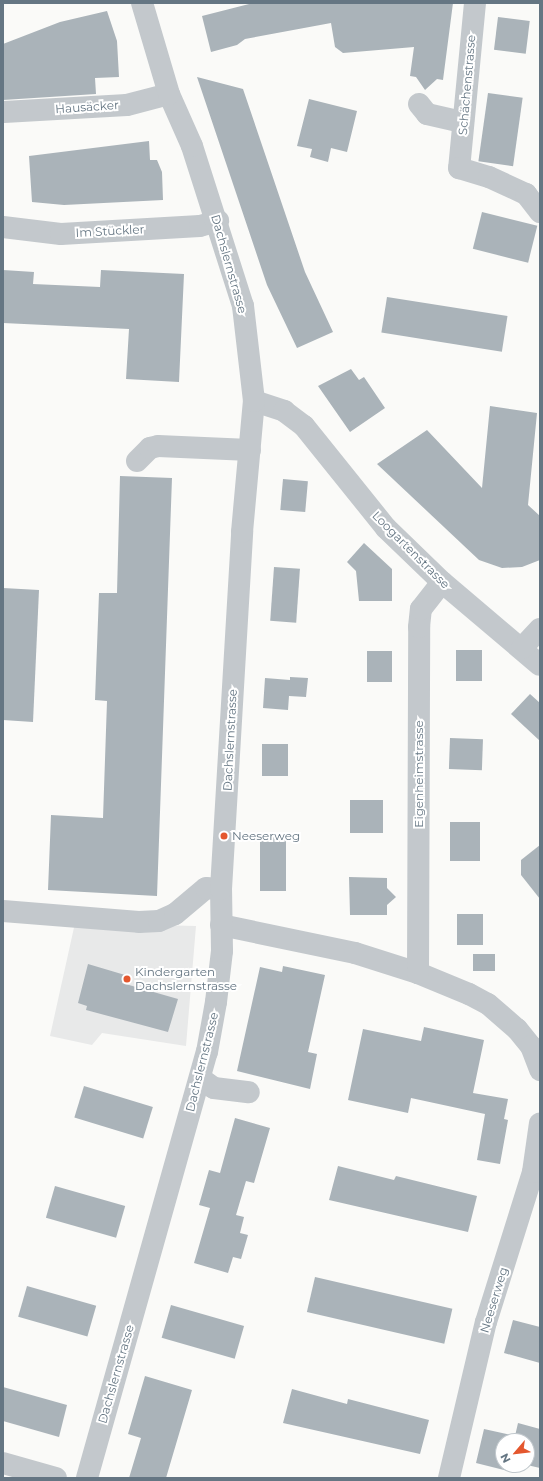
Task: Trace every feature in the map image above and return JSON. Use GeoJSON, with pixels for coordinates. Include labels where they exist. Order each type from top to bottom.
{"type":"FeatureCollection","features":[{"type":"Feature","properties":{"kind":"street","name":"Dachslernstrasse"},"geometry":{"type":"LineString","coordinates":[[87,1478],[200,1078],[216,1002],[222,925],[222,888],[242,532],[254,401],[243,306],[218,221],[192,146],[168,94],[149,34],[142,3]]}},
{"type":"Feature","properties":{"kind":"street","name":"Schächenstrasse"},"geometry":{"type":"LineString","coordinates":[[475,3],[459,168],[489,177],[526,194],[540,212]]}},
{"type":"Feature","properties":{"kind":"street","name":"Hausäcker"},"geometry":{"type":"LineString","coordinates":[[4,112],[127,105],[168,94]]}},
{"type":"Feature","properties":{"kind":"street"},"geometry":{"type":"LineString","coordinates":[[419,104],[428,114],[463,122]]}},
{"type":"Feature","properties":{"kind":"street","name":"Im Stückler"},"geometry":{"type":"LineString","coordinates":[[3,228],[62,234],[191,226],[218,221]]}},
{"type":"Feature","properties":{"kind":"street","name":"Loogartenstrasse"},"geometry":{"type":"LineString","coordinates":[[254,401],[284,411],[304,426],[386,528],[442,582],[522,648],[540,665]]}},
{"type":"Feature","properties":{"kind":"street"},"geometry":{"type":"LineString","coordinates":[[138,461],[150,448],[158,446],[250,450]]}},
{"type":"Feature","properties":{"kind":"street","name":"Eigenheimstrasse"},"geometry":{"type":"LineString","coordinates":[[418,973],[419,626],[421,609],[442,582]]}},
{"type":"Feature","properties":{"kind":"street"},"geometry":{"type":"LineString","coordinates":[[522,648],[540,629]]}},
{"type":"Feature","properties":{"kind":"street"},"geometry":{"type":"LineString","coordinates":[[3,911],[139,922],[159,921],[175,914],[206,888],[222,888]]}},
{"type":"Feature","properties":{"kind":"street"},"geometry":{"type":"LineString","coordinates":[[222,925],[310,941],[418,973],[488,1004],[531,1046],[540,1070]]}},
{"type":"Feature","properties":{"kind":"street"},"geometry":{"type":"LineString","coordinates":[[200,1078],[214,1088],[249,1092]]}},
{"type":"Feature","properties":{"kind":"street","name":"Neeserweg"},"geometry":{"type":"LineString","coordinates":[[449,1478],[486,1322],[533,1172],[540,1123]]}},
{"type":"Feature","properties":{"kind":"street"},"geometry":{"type":"LineString","coordinates":[[3,1463],[56,1478]]}},
{"type":"Feature","properties":{"kind":"shaded area","name":"Kindergarten Dachslernstrasse"},"geometry":{"type":"Polygon","coordinates":[[[75,923],[196,926],[186,1046],[102,1033],[92,1045],[50,1036],[75,923]]]}},
{"type":"Feature","properties":{"kind":"building"},"geometry":{"type":"Polygon","coordinates":[[[253,3],[453,3],[443,80],[437,79],[425,90],[416,77],[410,76],[414,47],[343,53],[335,47],[331,23],[245,39],[237,45],[211,52],[202,16],[253,3]]]}},
{"type":"Feature","properties":{"kind":"building"},"geometry":{"type":"Polygon","coordinates":[[[107,11],[117,41],[119,77],[95,78],[96,94],[3,100],[3,44],[60,22],[107,11]]]}},
{"type":"Feature","properties":{"kind":"building"},"geometry":{"type":"Polygon","coordinates":[[[498,17],[530,21],[526,54],[494,50],[498,17]]]}},
{"type":"Feature","properties":{"kind":"building"},"geometry":{"type":"Polygon","coordinates":[[[197,77],[243,89],[305,272],[333,332],[297,348],[267,285],[197,77]]]}},
{"type":"Feature","properties":{"kind":"building"},"geometry":{"type":"Polygon","coordinates":[[[488,93],[523,98],[513,166],[478,161],[488,93]]]}},
{"type":"Feature","properties":{"kind":"building"},"geometry":{"type":"Polygon","coordinates":[[[309,99],[357,111],[347,152],[331,148],[328,162],[310,157],[312,149],[297,146],[309,99]]]}},
{"type":"Feature","properties":{"kind":"building"},"geometry":{"type":"Polygon","coordinates":[[[149,141],[150,160],[157,160],[162,172],[163,200],[64,205],[32,202],[29,156],[149,141]]]}},
{"type":"Feature","properties":{"kind":"building"},"geometry":{"type":"Polygon","coordinates":[[[482,212],[537,226],[528,263],[473,249],[482,212]]]}},
{"type":"Feature","properties":{"kind":"building"},"geometry":{"type":"Polygon","coordinates":[[[3,270],[34,272],[33,284],[100,287],[101,270],[184,274],[179,382],[126,379],[129,329],[3,323],[3,270]]]}},
{"type":"Feature","properties":{"kind":"building"},"geometry":{"type":"Polygon","coordinates":[[[387,297],[507,316],[502,352],[381,333],[387,297]]]}},
{"type":"Feature","properties":{"kind":"building"},"geometry":{"type":"Polygon","coordinates":[[[351,369],[359,380],[364,377],[385,408],[350,432],[318,386],[351,369]]]}},
{"type":"Feature","properties":{"kind":"building"},"geometry":{"type":"Polygon","coordinates":[[[490,406],[537,413],[528,505],[540,516],[540,560],[522,567],[502,568],[479,560],[377,464],[427,430],[482,488],[490,406]]]}},
{"type":"Feature","properties":{"kind":"building"},"geometry":{"type":"Polygon","coordinates":[[[120,476],[172,478],[157,896],[48,890],[51,815],[103,818],[107,701],[95,700],[99,593],[117,593],[120,476]]]}},
{"type":"Feature","properties":{"kind":"building"},"geometry":{"type":"Polygon","coordinates":[[[283,479],[308,481],[305,512],[280,510],[283,479]]]}},
{"type":"Feature","properties":{"kind":"building"},"geometry":{"type":"Polygon","coordinates":[[[364,543],[392,569],[392,601],[359,601],[356,571],[347,562],[364,543]]]}},
{"type":"Feature","properties":{"kind":"building"},"geometry":{"type":"Polygon","coordinates":[[[274,567],[300,569],[296,623],[270,621],[274,567]]]}},
{"type":"Feature","properties":{"kind":"building"},"geometry":{"type":"Polygon","coordinates":[[[3,588],[39,590],[33,722],[3,720],[3,588]]]}},
{"type":"Feature","properties":{"kind":"building"},"geometry":{"type":"Polygon","coordinates":[[[456,650],[482,650],[482,681],[456,681],[456,650]]]}},
{"type":"Feature","properties":{"kind":"building"},"geometry":{"type":"Polygon","coordinates":[[[367,651],[392,651],[392,682],[367,682],[367,651]]]}},
{"type":"Feature","properties":{"kind":"building"},"geometry":{"type":"Polygon","coordinates":[[[290,677],[308,678],[306,697],[289,696],[288,710],[263,708],[265,678],[290,680],[290,677]]]}},
{"type":"Feature","properties":{"kind":"building"},"geometry":{"type":"Polygon","coordinates":[[[530,694],[540,703],[540,741],[511,714],[530,694]]]}},
{"type":"Feature","properties":{"kind":"building"},"geometry":{"type":"Polygon","coordinates":[[[450,738],[483,739],[482,770],[449,769],[450,738]]]}},
{"type":"Feature","properties":{"kind":"building"},"geometry":{"type":"Polygon","coordinates":[[[262,744],[288,744],[288,776],[262,776],[262,744]]]}},
{"type":"Feature","properties":{"kind":"building"},"geometry":{"type":"Polygon","coordinates":[[[350,800],[383,800],[383,833],[350,833],[350,800]]]}},
{"type":"Feature","properties":{"kind":"building"},"geometry":{"type":"Polygon","coordinates":[[[450,822],[480,822],[480,861],[450,861],[450,822]]]}},
{"type":"Feature","properties":{"kind":"building"},"geometry":{"type":"Polygon","coordinates":[[[260,837],[286,837],[286,891],[260,891],[260,837]]]}},
{"type":"Feature","properties":{"kind":"building"},"geometry":{"type":"Polygon","coordinates":[[[540,845],[540,899],[521,875],[521,860],[540,845]]]}},
{"type":"Feature","properties":{"kind":"building"},"geometry":{"type":"Polygon","coordinates":[[[349,877],[387,878],[387,888],[396,897],[387,905],[387,915],[350,915],[349,877]]]}},
{"type":"Feature","properties":{"kind":"building"},"geometry":{"type":"Polygon","coordinates":[[[457,914],[483,914],[483,945],[457,945],[457,914]]]}},
{"type":"Feature","properties":{"kind":"building"},"geometry":{"type":"Polygon","coordinates":[[[473,954],[495,954],[495,971],[473,971],[473,954]]]}},
{"type":"Feature","properties":{"kind":"building"},"geometry":{"type":"Polygon","coordinates":[[[88,964],[125,975],[122,983],[178,999],[168,1032],[86,1010],[87,1006],[78,1003],[88,964]]]}},
{"type":"Feature","properties":{"kind":"building"},"geometry":{"type":"Polygon","coordinates":[[[283,966],[325,975],[308,1052],[317,1054],[310,1089],[237,1071],[260,967],[282,972],[283,966]]]}},
{"type":"Feature","properties":{"kind":"building"},"geometry":{"type":"Polygon","coordinates":[[[424,1027],[484,1040],[473,1093],[508,1099],[504,1119],[508,1120],[500,1164],[477,1160],[485,1114],[411,1098],[408,1113],[348,1100],[363,1029],[421,1041],[424,1027]]]}},
{"type":"Feature","properties":{"kind":"building"},"geometry":{"type":"Polygon","coordinates":[[[84,1086],[153,1107],[143,1139],[74,1118],[84,1086]]]}},
{"type":"Feature","properties":{"kind":"building"},"geometry":{"type":"Polygon","coordinates":[[[235,1118],[270,1128],[254,1183],[246,1181],[236,1215],[244,1217],[240,1233],[248,1235],[241,1259],[233,1257],[228,1273],[194,1263],[210,1208],[199,1205],[209,1170],[220,1173],[235,1118]]]}},
{"type":"Feature","properties":{"kind":"building"},"geometry":{"type":"Polygon","coordinates":[[[338,1166],[394,1180],[396,1176],[477,1196],[468,1232],[329,1200],[338,1166]]]}},
{"type":"Feature","properties":{"kind":"building"},"geometry":{"type":"Polygon","coordinates":[[[55,1186],[125,1206],[116,1238],[46,1218],[55,1186]]]}},
{"type":"Feature","properties":{"kind":"building"},"geometry":{"type":"Polygon","coordinates":[[[315,1277],[452,1309],[444,1344],[307,1312],[315,1277]]]}},
{"type":"Feature","properties":{"kind":"building"},"geometry":{"type":"Polygon","coordinates":[[[27,1286],[96,1306],[87,1337],[18,1317],[27,1286]]]}},
{"type":"Feature","properties":{"kind":"building"},"geometry":{"type":"Polygon","coordinates":[[[171,1305],[244,1326],[235,1359],[162,1338],[171,1305]]]}},
{"type":"Feature","properties":{"kind":"building"},"geometry":{"type":"Polygon","coordinates":[[[513,1320],[540,1327],[540,1363],[504,1353],[513,1320]]]}},
{"type":"Feature","properties":{"kind":"building"},"geometry":{"type":"Polygon","coordinates":[[[145,1376],[192,1390],[166,1478],[129,1478],[141,1438],[128,1434],[145,1376]]]}},
{"type":"Feature","properties":{"kind":"building"},"geometry":{"type":"Polygon","coordinates":[[[3,1387],[67,1405],[59,1437],[3,1421],[3,1387]]]}},
{"type":"Feature","properties":{"kind":"building"},"geometry":{"type":"Polygon","coordinates":[[[292,1389],[347,1404],[348,1399],[429,1420],[420,1454],[283,1423],[292,1389]]]}},
{"type":"Feature","properties":{"kind":"building"},"geometry":{"type":"Polygon","coordinates":[[[518,1423],[540,1429],[540,1468],[535,1467],[535,1433],[516,1433],[518,1423]]]}},
{"type":"Feature","properties":{"kind":"building"},"geometry":{"type":"Polygon","coordinates":[[[484,1429],[502,1433],[495,1433],[495,1468],[476,1463],[484,1429]]]}},
{"type":"Feature","properties":{"kind":"place","name":"Neeserweg"},"geometry":{"type":"Point","coordinates":[224,836]}},
{"type":"Feature","properties":{"kind":"place","name":"Kindergarten Dachslernstrasse"},"geometry":{"type":"Point","coordinates":[127,979]}}]}
